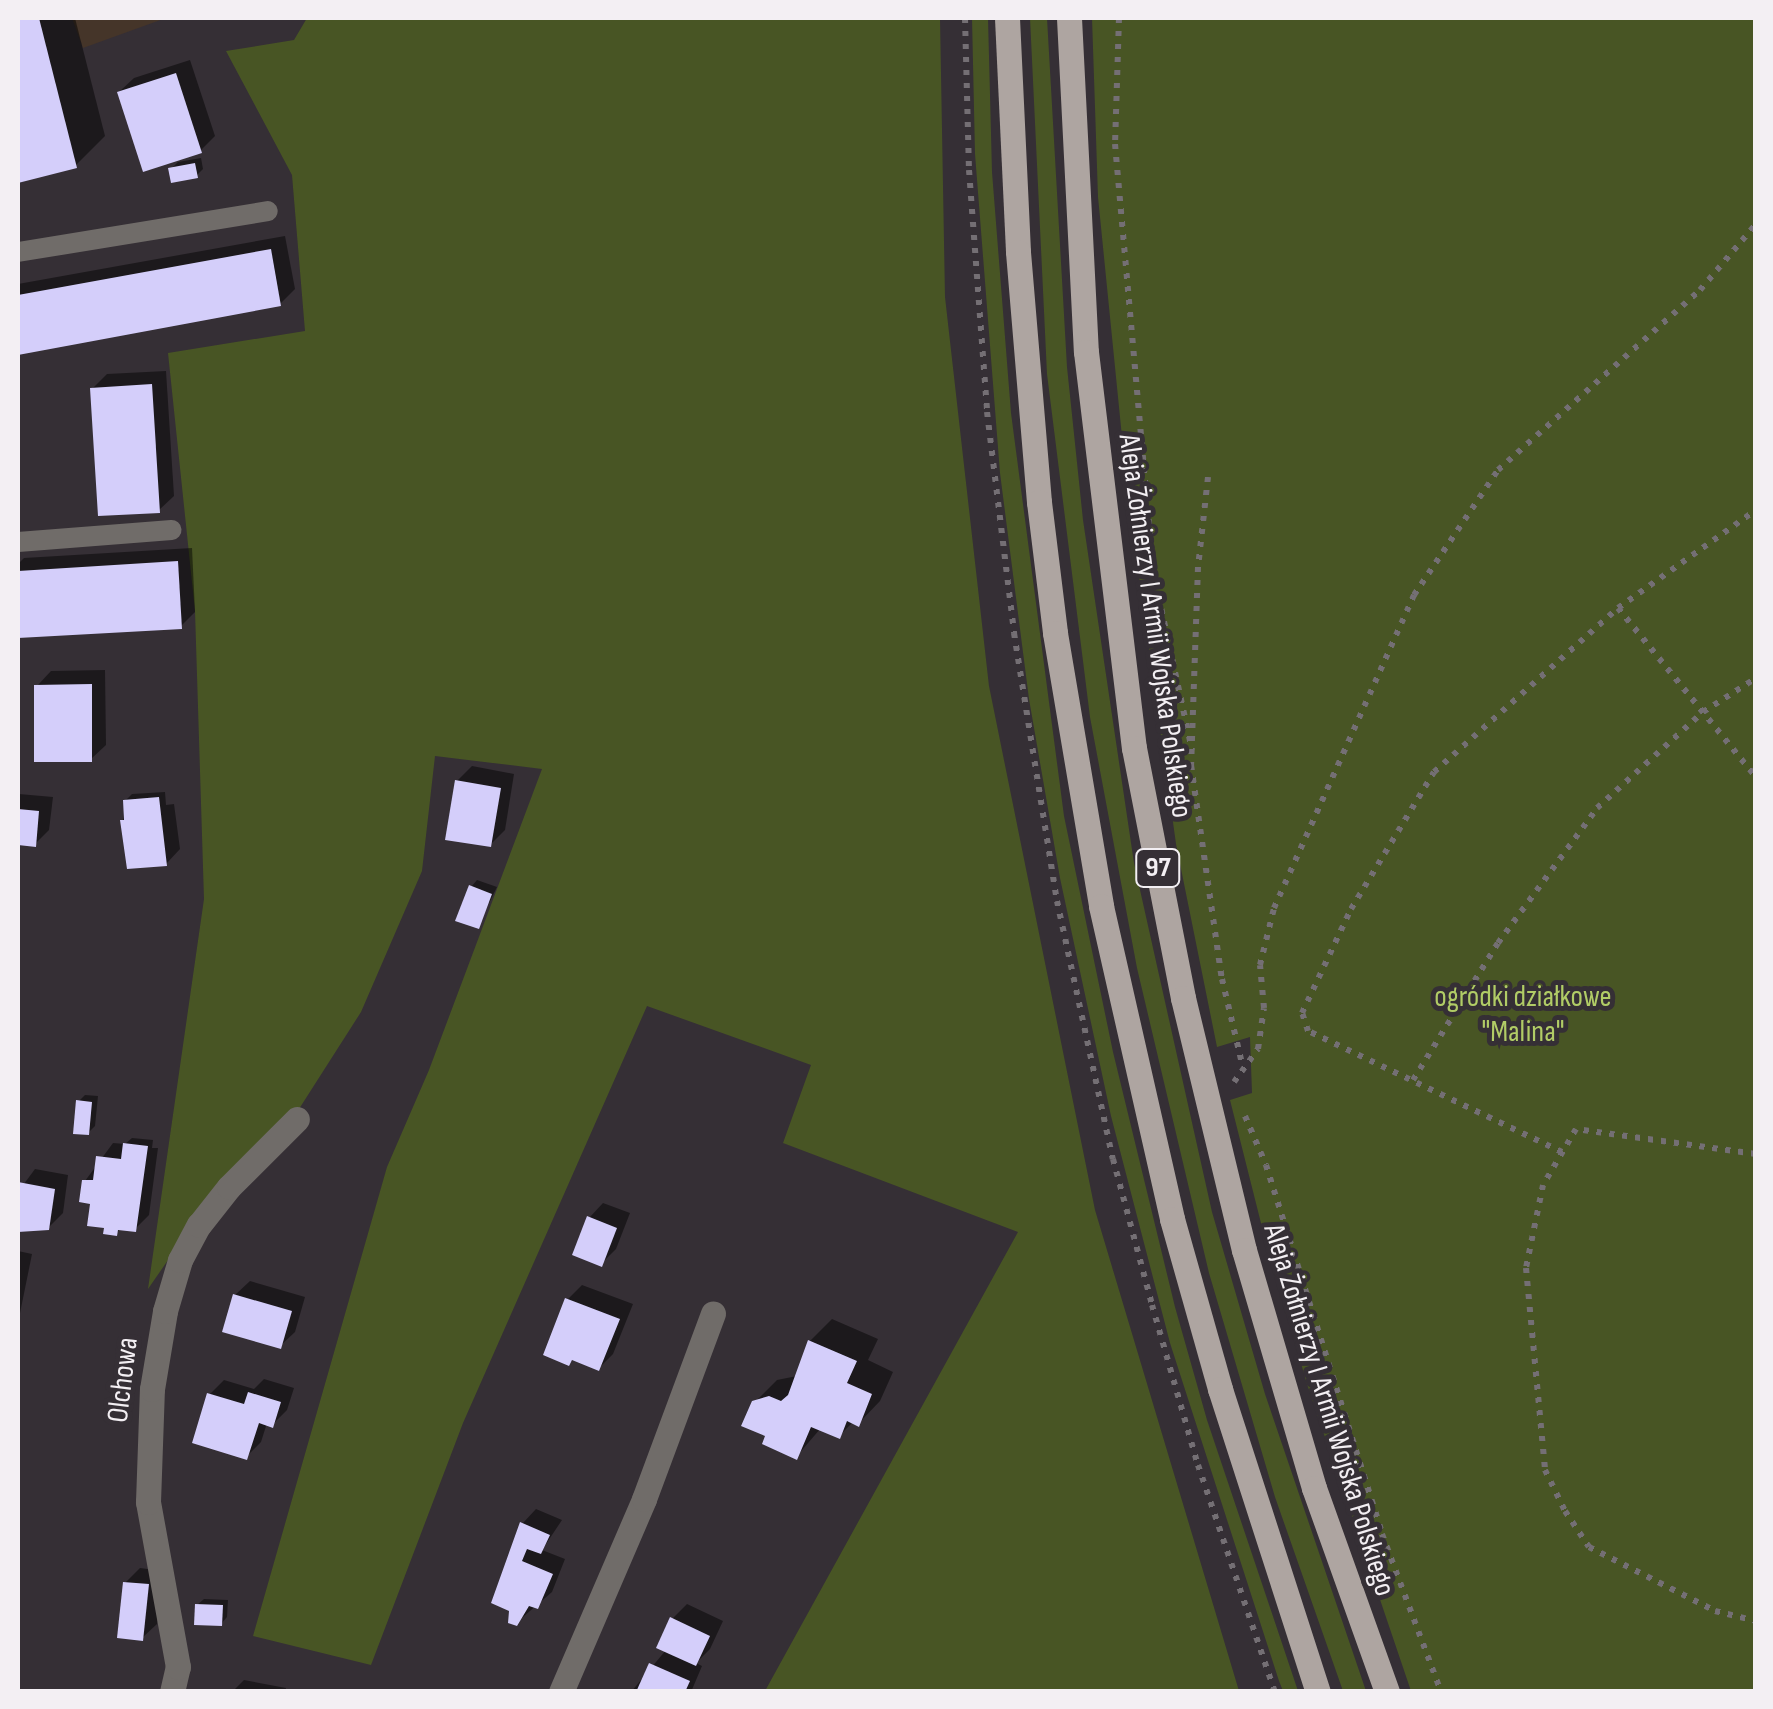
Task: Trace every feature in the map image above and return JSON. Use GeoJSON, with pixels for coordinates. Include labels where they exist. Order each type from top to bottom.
{"type":"FeatureCollection","features":[{"type":"Feature","properties":{"kind":"main road","name":"97"},"geometry":{"type":"LineString","coordinates":[[1007,18],[1018,252],[1039,502],[1054,632],[1101,906],[1172,1219],[1220,1390],[1318,1692]]}},
{"type":"Feature","properties":{"kind":"main road","name":"Aleja Żołnierzy I Armii Wojska Polskiego"},"geometry":{"type":"LineString","coordinates":[[1069,18],[1086,352],[1134,748],[1184,998],[1244,1250],[1314,1488],[1386,1692]]}},
{"type":"Feature","properties":{"kind":"street","name":"Olchowa"},"geometry":{"type":"LineString","coordinates":[[172,1692],[177,1654],[148,1502],[152,1389],[165,1311],[180,1260],[199,1226],[230,1187],[297,1119]]}},
{"type":"Feature","properties":{"kind":"street"},"geometry":{"type":"LineString","coordinates":[[562,1692],[644,1499],[714,1313]]}},
{"type":"Feature","properties":{"kind":"lane"},"geometry":{"type":"LineString","coordinates":[[18,252],[268,211]]}},
{"type":"Feature","properties":{"kind":"lane"},"geometry":{"type":"LineString","coordinates":[[18,542],[172,530]]}},
{"type":"Feature","properties":{"kind":"path"},"geometry":{"type":"LineString","coordinates":[[1119,18],[1115,144],[1153,571],[1192,750],[1216,942],[1243,1069]]}},
{"type":"Feature","properties":{"kind":"path"},"geometry":{"type":"LineString","coordinates":[[1441,1692],[1376,1516],[1266,1165],[1232,1085],[1258,1048],[1264,1008],[1260,964],[1274,908],[1414,595],[1498,470],[1700,290],[1756,224]]}},
{"type":"Feature","properties":{"kind":"path"},"geometry":{"type":"LineString","coordinates":[[1192,750],[1198,567],[1208,477]]}},
{"type":"Feature","properties":{"kind":"path"},"geometry":{"type":"LineString","coordinates":[[1562,1152],[1308,1031],[1302,1012],[1351,910],[1434,772],[1618,608],[1756,510]]}},
{"type":"Feature","properties":{"kind":"path"},"geometry":{"type":"LineString","coordinates":[[1618,608],[1756,777]]}},
{"type":"Feature","properties":{"kind":"path"},"geometry":{"type":"LineString","coordinates":[[1413,1080],[1498,944],[1597,808],[1703,712],[1756,678]]}},
{"type":"Feature","properties":{"kind":"path"},"geometry":{"type":"LineString","coordinates":[[1756,1154],[1576,1129],[1543,1185],[1526,1268],[1545,1470],[1589,1547],[1715,1611],[1756,1620]]}},
{"type":"Feature","properties":{"kind":"shaded area"},"geometry":{"type":"Polygon","coordinates":[[[72,18],[166,18],[83,48],[72,18]]]}},
{"type":"Feature","properties":{"kind":"green space"},"geometry":{"type":"Polygon","coordinates":[[[307,18],[940,18],[945,297],[989,686],[1095,1210],[1239,1691],[765,1691],[1018,1232],[783,1143],[811,1065],[647,1006],[463,1423],[371,1665],[253,1636],[387,1167],[429,1070],[542,769],[435,756],[422,871],[361,1012],[299,1109],[202,1211],[148,1289],[204,899],[195,611],[168,353],[305,331],[292,175],[226,51],[294,40],[307,18]]]}},
{"type":"Feature","properties":{"kind":"green space"},"geometry":{"type":"Polygon","coordinates":[[[972,18],[988,18],[992,172],[1011,413],[1064,816],[1113,1052],[1175,1307],[1207,1420],[1298,1691],[1283,1691],[1279,1681],[1170,1343],[1111,1116],[1060,878],[1029,699],[1000,473],[975,154],[972,18]]]}},
{"type":"Feature","properties":{"kind":"green space"},"geometry":{"type":"Polygon","coordinates":[[[1030,18],[1047,18],[1067,367],[1083,520],[1134,863],[1212,1212],[1265,1394],[1366,1691],[1343,1691],[1275,1497],[1209,1273],[1137,968],[1090,717],[1047,374],[1030,18]]]}},
{"type":"Feature","properties":{"kind":"green space","name":"ogródki działkowe \"Malina\""},"geometry":{"type":"Polygon","coordinates":[[[1092,18],[1755,18],[1755,1691],[1411,1691],[1307,1384],[1265,1239],[1230,1100],[1252,1093],[1250,1037],[1217,1047],[1176,844],[1128,497],[1098,197],[1092,18]]]}},
{"type":"Feature","properties":{"kind":"building"},"geometry":{"type":"Polygon","coordinates":[[[18,18],[39,18],[77,168],[18,183],[18,18]]]}},
{"type":"Feature","properties":{"kind":"building"},"geometry":{"type":"Polygon","coordinates":[[[176,73],[202,153],[143,172],[117,92],[176,73]]]}},
{"type":"Feature","properties":{"kind":"building"},"geometry":{"type":"Polygon","coordinates":[[[195,163],[198,178],[171,183],[168,168],[195,163]]]}},
{"type":"Feature","properties":{"kind":"building"},"geometry":{"type":"Polygon","coordinates":[[[271,249],[281,306],[18,355],[18,295],[271,249]]]}},
{"type":"Feature","properties":{"kind":"building"},"geometry":{"type":"Polygon","coordinates":[[[152,384],[160,513],[98,516],[90,388],[152,384]]]}},
{"type":"Feature","properties":{"kind":"building"},"geometry":{"type":"Polygon","coordinates":[[[178,561],[182,629],[18,638],[18,571],[178,561]]]}},
{"type":"Feature","properties":{"kind":"building"},"geometry":{"type":"Polygon","coordinates":[[[92,684],[92,762],[34,762],[34,685],[92,684]]]}},
{"type":"Feature","properties":{"kind":"building"},"geometry":{"type":"Polygon","coordinates":[[[455,780],[501,788],[491,847],[445,840],[455,780]]]}},
{"type":"Feature","properties":{"kind":"building"},"geometry":{"type":"Polygon","coordinates":[[[159,797],[167,866],[127,869],[120,820],[124,820],[123,800],[159,797]]]}},
{"type":"Feature","properties":{"kind":"building"},"geometry":{"type":"Polygon","coordinates":[[[18,809],[39,811],[36,847],[18,845],[18,809]]]}},
{"type":"Feature","properties":{"kind":"building"},"geometry":{"type":"Polygon","coordinates":[[[469,885],[492,894],[479,929],[455,921],[469,885]]]}},
{"type":"Feature","properties":{"kind":"building"},"geometry":{"type":"Polygon","coordinates":[[[76,1100],[92,1102],[89,1135],[73,1134],[76,1100]]]}},
{"type":"Feature","properties":{"kind":"building"},"geometry":{"type":"Polygon","coordinates":[[[123,1143],[148,1146],[136,1232],[118,1230],[117,1236],[103,1234],[104,1228],[87,1226],[90,1204],[79,1202],[82,1180],[93,1180],[96,1156],[121,1159],[123,1143]]]}},
{"type":"Feature","properties":{"kind":"building"},"geometry":{"type":"Polygon","coordinates":[[[18,1182],[55,1189],[49,1230],[18,1232],[18,1182]]]}},
{"type":"Feature","properties":{"kind":"building"},"geometry":{"type":"Polygon","coordinates":[[[587,1216],[617,1228],[602,1267],[572,1255],[587,1216]]]}},
{"type":"Feature","properties":{"kind":"building"},"geometry":{"type":"Polygon","coordinates":[[[233,1294],[292,1311],[281,1349],[222,1332],[233,1294]]]}},
{"type":"Feature","properties":{"kind":"building"},"geometry":{"type":"Polygon","coordinates":[[[565,1298],[620,1319],[599,1371],[572,1360],[569,1366],[543,1355],[565,1298]]]}},
{"type":"Feature","properties":{"kind":"building"},"geometry":{"type":"Polygon","coordinates":[[[808,1340],[857,1361],[847,1383],[872,1394],[859,1427],[847,1421],[840,1439],[811,1427],[797,1460],[762,1444],[765,1436],[741,1426],[752,1401],[769,1396],[781,1401],[788,1395],[808,1340]]]}},
{"type":"Feature","properties":{"kind":"building"},"geometry":{"type":"Polygon","coordinates":[[[248,1392],[281,1402],[273,1428],[259,1423],[247,1460],[192,1443],[207,1393],[244,1404],[248,1392]]]}},
{"type":"Feature","properties":{"kind":"building"},"geometry":{"type":"Polygon","coordinates":[[[520,1522],[550,1535],[541,1554],[527,1549],[522,1561],[553,1574],[538,1609],[529,1606],[517,1626],[508,1623],[509,1611],[491,1603],[520,1522]]]}},
{"type":"Feature","properties":{"kind":"building"},"geometry":{"type":"Polygon","coordinates":[[[123,1582],[149,1584],[143,1641],[117,1638],[123,1582]]]}},
{"type":"Feature","properties":{"kind":"building"},"geometry":{"type":"Polygon","coordinates":[[[195,1604],[223,1605],[222,1626],[194,1625],[195,1604]]]}},
{"type":"Feature","properties":{"kind":"building"},"geometry":{"type":"Polygon","coordinates":[[[670,1617],[710,1636],[696,1666],[656,1648],[670,1617]]]}},
{"type":"Feature","properties":{"kind":"building"},"geometry":{"type":"Polygon","coordinates":[[[649,1663],[690,1681],[685,1692],[636,1692],[649,1663]]]}}]}
